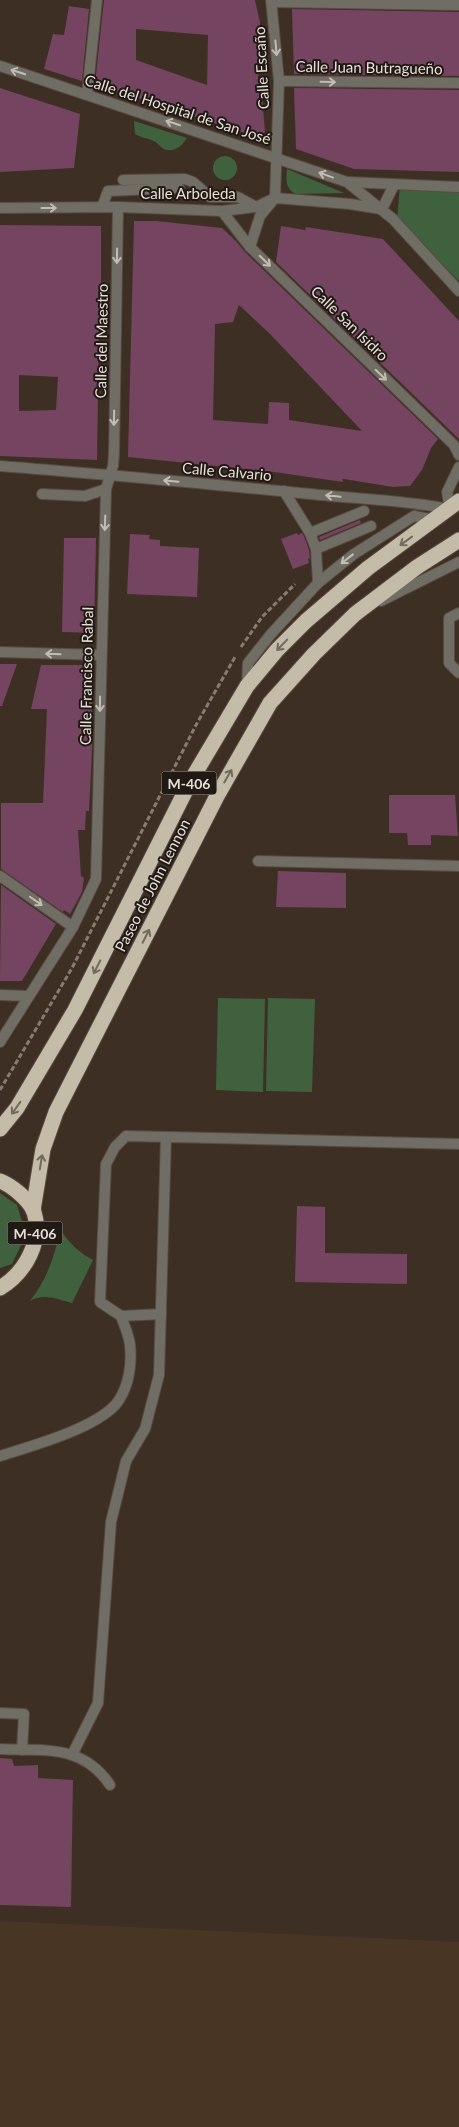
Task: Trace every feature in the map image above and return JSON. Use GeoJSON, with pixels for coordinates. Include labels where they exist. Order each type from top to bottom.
{"type":"FeatureCollection","features":[{"type":"Feature","properties":{"kind":"highway","name":"Paseo de John Lennon"},"geometry":{"type":"LineString","coordinates":[[0,1129],[17,1108],[75,1010],[190,782],[247,686],[277,650],[306,621],[368,568],[455,505]]}},
{"type":"Feature","properties":{"kind":"highway","name":"Paseo de John Lennon"},"geometry":{"type":"LineString","coordinates":[[33,1210],[43,1149],[56,1112],[217,796],[270,703],[314,654],[355,614],[417,567],[459,540]]}},
{"type":"Feature","properties":{"kind":"highway","name":"M-406"},"geometry":{"type":"LineString","coordinates":[[0,1181],[12,1186],[33,1210],[35,1243],[21,1272],[0,1288]]}},
{"type":"Feature","properties":{"kind":"street"},"geometry":{"type":"LineString","coordinates":[[87,95],[97,0]]}},
{"type":"Feature","properties":{"kind":"street"},"geometry":{"type":"LineString","coordinates":[[271,1],[459,5]]}},
{"type":"Feature","properties":{"kind":"street","name":"Calle Escaño"},"geometry":{"type":"LineString","coordinates":[[271,1],[279,81],[278,158],[275,198]]}},
{"type":"Feature","properties":{"kind":"street","name":"Calle del Hospital de San José"},"geometry":{"type":"LineString","coordinates":[[0,66],[346,182],[459,187]]}},
{"type":"Feature","properties":{"kind":"street","name":"Calle Juan Butragueño"},"geometry":{"type":"LineString","coordinates":[[279,81],[459,83]]}},
{"type":"Feature","properties":{"kind":"street"},"geometry":{"type":"LineString","coordinates":[[123,180],[185,178],[193,182],[210,197],[238,196],[256,207]]}},
{"type":"Feature","properties":{"kind":"street","name":"Calle del Hospital de San José"},"geometry":{"type":"LineString","coordinates":[[346,182],[382,210]]}},
{"type":"Feature","properties":{"kind":"street"},"geometry":{"type":"LineString","coordinates":[[394,185],[382,210],[459,291]]}},
{"type":"Feature","properties":{"kind":"street"},"geometry":{"type":"LineString","coordinates":[[102,207],[108,191],[179,188]]}},
{"type":"Feature","properties":{"kind":"street"},"geometry":{"type":"LineString","coordinates":[[250,247],[260,216],[275,198]]}},
{"type":"Feature","properties":{"kind":"street","name":"Calle Arboleda"},"geometry":{"type":"LineString","coordinates":[[0,208],[118,207],[222,211],[256,207],[275,198],[350,204],[382,210]]}},
{"type":"Feature","properties":{"kind":"street","name":"Calle del Maestro"},"geometry":{"type":"LineString","coordinates":[[110,475],[114,454],[118,207]]}},
{"type":"Feature","properties":{"kind":"street","name":"Calle San Isidro"},"geometry":{"type":"LineString","coordinates":[[222,211],[250,247],[454,446],[459,455]]}},
{"type":"Feature","properties":{"kind":"street","name":"Calle Calvario"},"geometry":{"type":"LineString","coordinates":[[0,466],[361,499],[455,505]]}},
{"type":"Feature","properties":{"kind":"street"},"geometry":{"type":"LineString","coordinates":[[455,505],[447,492],[459,467]]}},
{"type":"Feature","properties":{"kind":"street","name":"Calle Francisco Rabal"},"geometry":{"type":"LineString","coordinates":[[73,927],[96,879],[106,489],[110,475]]}},
{"type":"Feature","properties":{"kind":"street"},"geometry":{"type":"LineString","coordinates":[[42,494],[85,496],[106,489]]}},
{"type":"Feature","properties":{"kind":"street"},"geometry":{"type":"LineString","coordinates":[[284,492],[310,533],[316,549],[318,583]]}},
{"type":"Feature","properties":{"kind":"street"},"geometry":{"type":"LineString","coordinates":[[361,499],[370,526],[378,537]]}},
{"type":"Feature","properties":{"kind":"street"},"geometry":{"type":"LineString","coordinates":[[310,533],[364,511]]}},
{"type":"Feature","properties":{"kind":"street"},"geometry":{"type":"LineString","coordinates":[[247,686],[248,663],[271,634],[318,583],[378,537],[414,516],[434,520]]}},
{"type":"Feature","properties":{"kind":"street"},"geometry":{"type":"LineString","coordinates":[[316,549],[370,526]]}},
{"type":"Feature","properties":{"kind":"street"},"geometry":{"type":"LineString","coordinates":[[355,614],[459,562]]}},
{"type":"Feature","properties":{"kind":"street"},"geometry":{"type":"LineString","coordinates":[[459,613],[449,618],[450,663],[459,673]]}},
{"type":"Feature","properties":{"kind":"street"},"geometry":{"type":"LineString","coordinates":[[0,652],[101,655]]}},
{"type":"Feature","properties":{"kind":"street"},"geometry":{"type":"LineString","coordinates":[[258,860],[459,866]]}},
{"type":"Feature","properties":{"kind":"street"},"geometry":{"type":"LineString","coordinates":[[0,876],[73,927],[0,1042]]}},
{"type":"Feature","properties":{"kind":"street"},"geometry":{"type":"LineString","coordinates":[[0,995],[28,996]]}},
{"type":"Feature","properties":{"kind":"street"},"geometry":{"type":"LineString","coordinates":[[160,1314],[121,1316],[100,1302],[106,1164],[115,1147],[126,1136],[459,1144]]}},
{"type":"Feature","properties":{"kind":"street"},"geometry":{"type":"LineString","coordinates":[[72,1755],[98,1703],[112,1522],[126,1461],[145,1429],[159,1375],[166,1137]]}},
{"type":"Feature","properties":{"kind":"street"},"geometry":{"type":"LineString","coordinates":[[0,1456],[53,1439],[95,1422],[119,1401],[130,1372],[130,1344],[121,1316]]}},
{"type":"Feature","properties":{"kind":"street"},"geometry":{"type":"LineString","coordinates":[[0,1713],[24,1714],[22,1750]]}},
{"type":"Feature","properties":{"kind":"street"},"geometry":{"type":"LineString","coordinates":[[0,1749],[55,1751],[83,1758],[101,1772],[110,1785]]}},
{"type":"Feature","properties":{"kind":"shaded area"},"geometry":{"type":"Polygon","coordinates":[[[0,1921],[459,1942],[459,2127],[0,2127],[0,1921]]]}},
{"type":"Feature","properties":{"kind":"green space"},"geometry":{"type":"Polygon","coordinates":[[[134,121],[187,138],[177,148],[171,150],[164,149],[154,141],[135,134],[134,121]]]}},
{"type":"Feature","properties":{"kind":"green space"},"geometry":{"type":"Polygon","coordinates":[[[225,156],[234,159],[237,168],[234,177],[225,180],[216,177],[213,168],[216,159],[225,156]]]}},
{"type":"Feature","properties":{"kind":"green space"},"geometry":{"type":"Polygon","coordinates":[[[287,169],[344,193],[295,194],[289,189],[287,183],[287,169]]]}},
{"type":"Feature","properties":{"kind":"green space"},"geometry":{"type":"Polygon","coordinates":[[[400,185],[459,189],[459,281],[397,221],[400,185]]]}},
{"type":"Feature","properties":{"kind":"green space"},"geometry":{"type":"Polygon","coordinates":[[[218,998],[265,999],[263,1092],[216,1090],[218,998]]]}},
{"type":"Feature","properties":{"kind":"green space"},"geometry":{"type":"Polygon","coordinates":[[[268,998],[315,999],[312,1092],[266,1091],[268,998]]]}},
{"type":"Feature","properties":{"kind":"green space"},"geometry":{"type":"Polygon","coordinates":[[[0,1193],[17,1205],[26,1235],[12,1264],[0,1268],[0,1193]]]}},
{"type":"Feature","properties":{"kind":"green space"},"geometry":{"type":"Polygon","coordinates":[[[60,1229],[74,1247],[93,1260],[72,1303],[45,1297],[30,1301],[50,1267],[60,1229]]]}},
{"type":"Feature","properties":{"kind":"building"},"geometry":{"type":"Polygon","coordinates":[[[104,0],[255,0],[260,22],[258,82],[261,83],[265,132],[257,137],[95,84],[104,0]],[[136,29],[136,60],[207,85],[208,35],[136,29]]]}},
{"type":"Feature","properties":{"kind":"building"},"geometry":{"type":"Polygon","coordinates":[[[69,6],[89,9],[82,81],[44,69],[53,34],[64,35],[69,6]]]}},
{"type":"Feature","properties":{"kind":"building"},"geometry":{"type":"Polygon","coordinates":[[[292,9],[459,12],[459,76],[294,74],[292,9]]]}},
{"type":"Feature","properties":{"kind":"building"},"geometry":{"type":"Polygon","coordinates":[[[0,88],[80,114],[74,168],[0,172],[0,88]]]}},
{"type":"Feature","properties":{"kind":"building"},"geometry":{"type":"Polygon","coordinates":[[[294,88],[459,90],[459,172],[354,169],[296,149],[294,88]]]}},
{"type":"Feature","properties":{"kind":"building"},"geometry":{"type":"Polygon","coordinates":[[[134,221],[156,221],[222,228],[438,439],[431,448],[422,470],[410,486],[393,487],[344,479],[342,479],[343,482],[267,471],[128,457],[134,221]],[[239,305],[233,322],[215,324],[213,420],[268,424],[269,402],[289,403],[289,420],[362,431],[271,335],[239,305]]]}},
{"type":"Feature","properties":{"kind":"building"},"geometry":{"type":"Polygon","coordinates":[[[0,225],[101,226],[101,323],[99,323],[97,460],[0,456],[0,225]],[[19,375],[19,411],[56,410],[58,377],[19,375]]]}},
{"type":"Feature","properties":{"kind":"building"},"geometry":{"type":"Polygon","coordinates":[[[281,226],[305,230],[306,227],[383,239],[459,321],[459,439],[276,262],[281,226]]]}},
{"type":"Feature","properties":{"kind":"building"},"geometry":{"type":"Polygon","coordinates":[[[360,520],[361,523],[320,540],[319,537],[360,520]]]}},
{"type":"Feature","properties":{"kind":"building"},"geometry":{"type":"Polygon","coordinates":[[[297,533],[298,535],[302,533],[304,536],[310,558],[308,559],[309,563],[293,569],[281,539],[297,533]]]}},
{"type":"Feature","properties":{"kind":"building"},"geometry":{"type":"Polygon","coordinates":[[[130,534],[150,535],[149,539],[160,540],[160,546],[199,548],[197,597],[127,594],[130,534]]]}},
{"type":"Feature","properties":{"kind":"building"},"geometry":{"type":"Polygon","coordinates":[[[64,538],[96,538],[94,633],[62,632],[64,538]]]}},
{"type":"Feature","properties":{"kind":"building"},"geometry":{"type":"Polygon","coordinates":[[[0,664],[17,664],[2,706],[0,706],[0,664]]]}},
{"type":"Feature","properties":{"kind":"building"},"geometry":{"type":"Polygon","coordinates":[[[41,665],[92,665],[92,750],[89,811],[86,811],[85,830],[78,830],[81,876],[84,878],[82,892],[70,914],[64,910],[63,912],[1,869],[1,803],[43,803],[47,709],[31,709],[41,665]]]}},
{"type":"Feature","properties":{"kind":"building"},"geometry":{"type":"Polygon","coordinates":[[[389,795],[455,795],[458,836],[431,835],[431,845],[408,845],[407,833],[389,833],[389,795]]]}},
{"type":"Feature","properties":{"kind":"building"},"geometry":{"type":"Polygon","coordinates":[[[278,871],[346,873],[346,908],[276,907],[278,871]]]}},
{"type":"Feature","properties":{"kind":"building"},"geometry":{"type":"Polygon","coordinates":[[[1,885],[56,924],[22,981],[0,981],[1,885]]]}},
{"type":"Feature","properties":{"kind":"building"},"geometry":{"type":"Polygon","coordinates":[[[297,1206],[325,1207],[325,1253],[407,1254],[407,1284],[295,1282],[297,1206]]]}},
{"type":"Feature","properties":{"kind":"building"},"geometry":{"type":"Polygon","coordinates":[[[0,1758],[12,1759],[14,1766],[38,1765],[38,1778],[73,1780],[71,1907],[0,1905],[0,1758]]]}}]}
